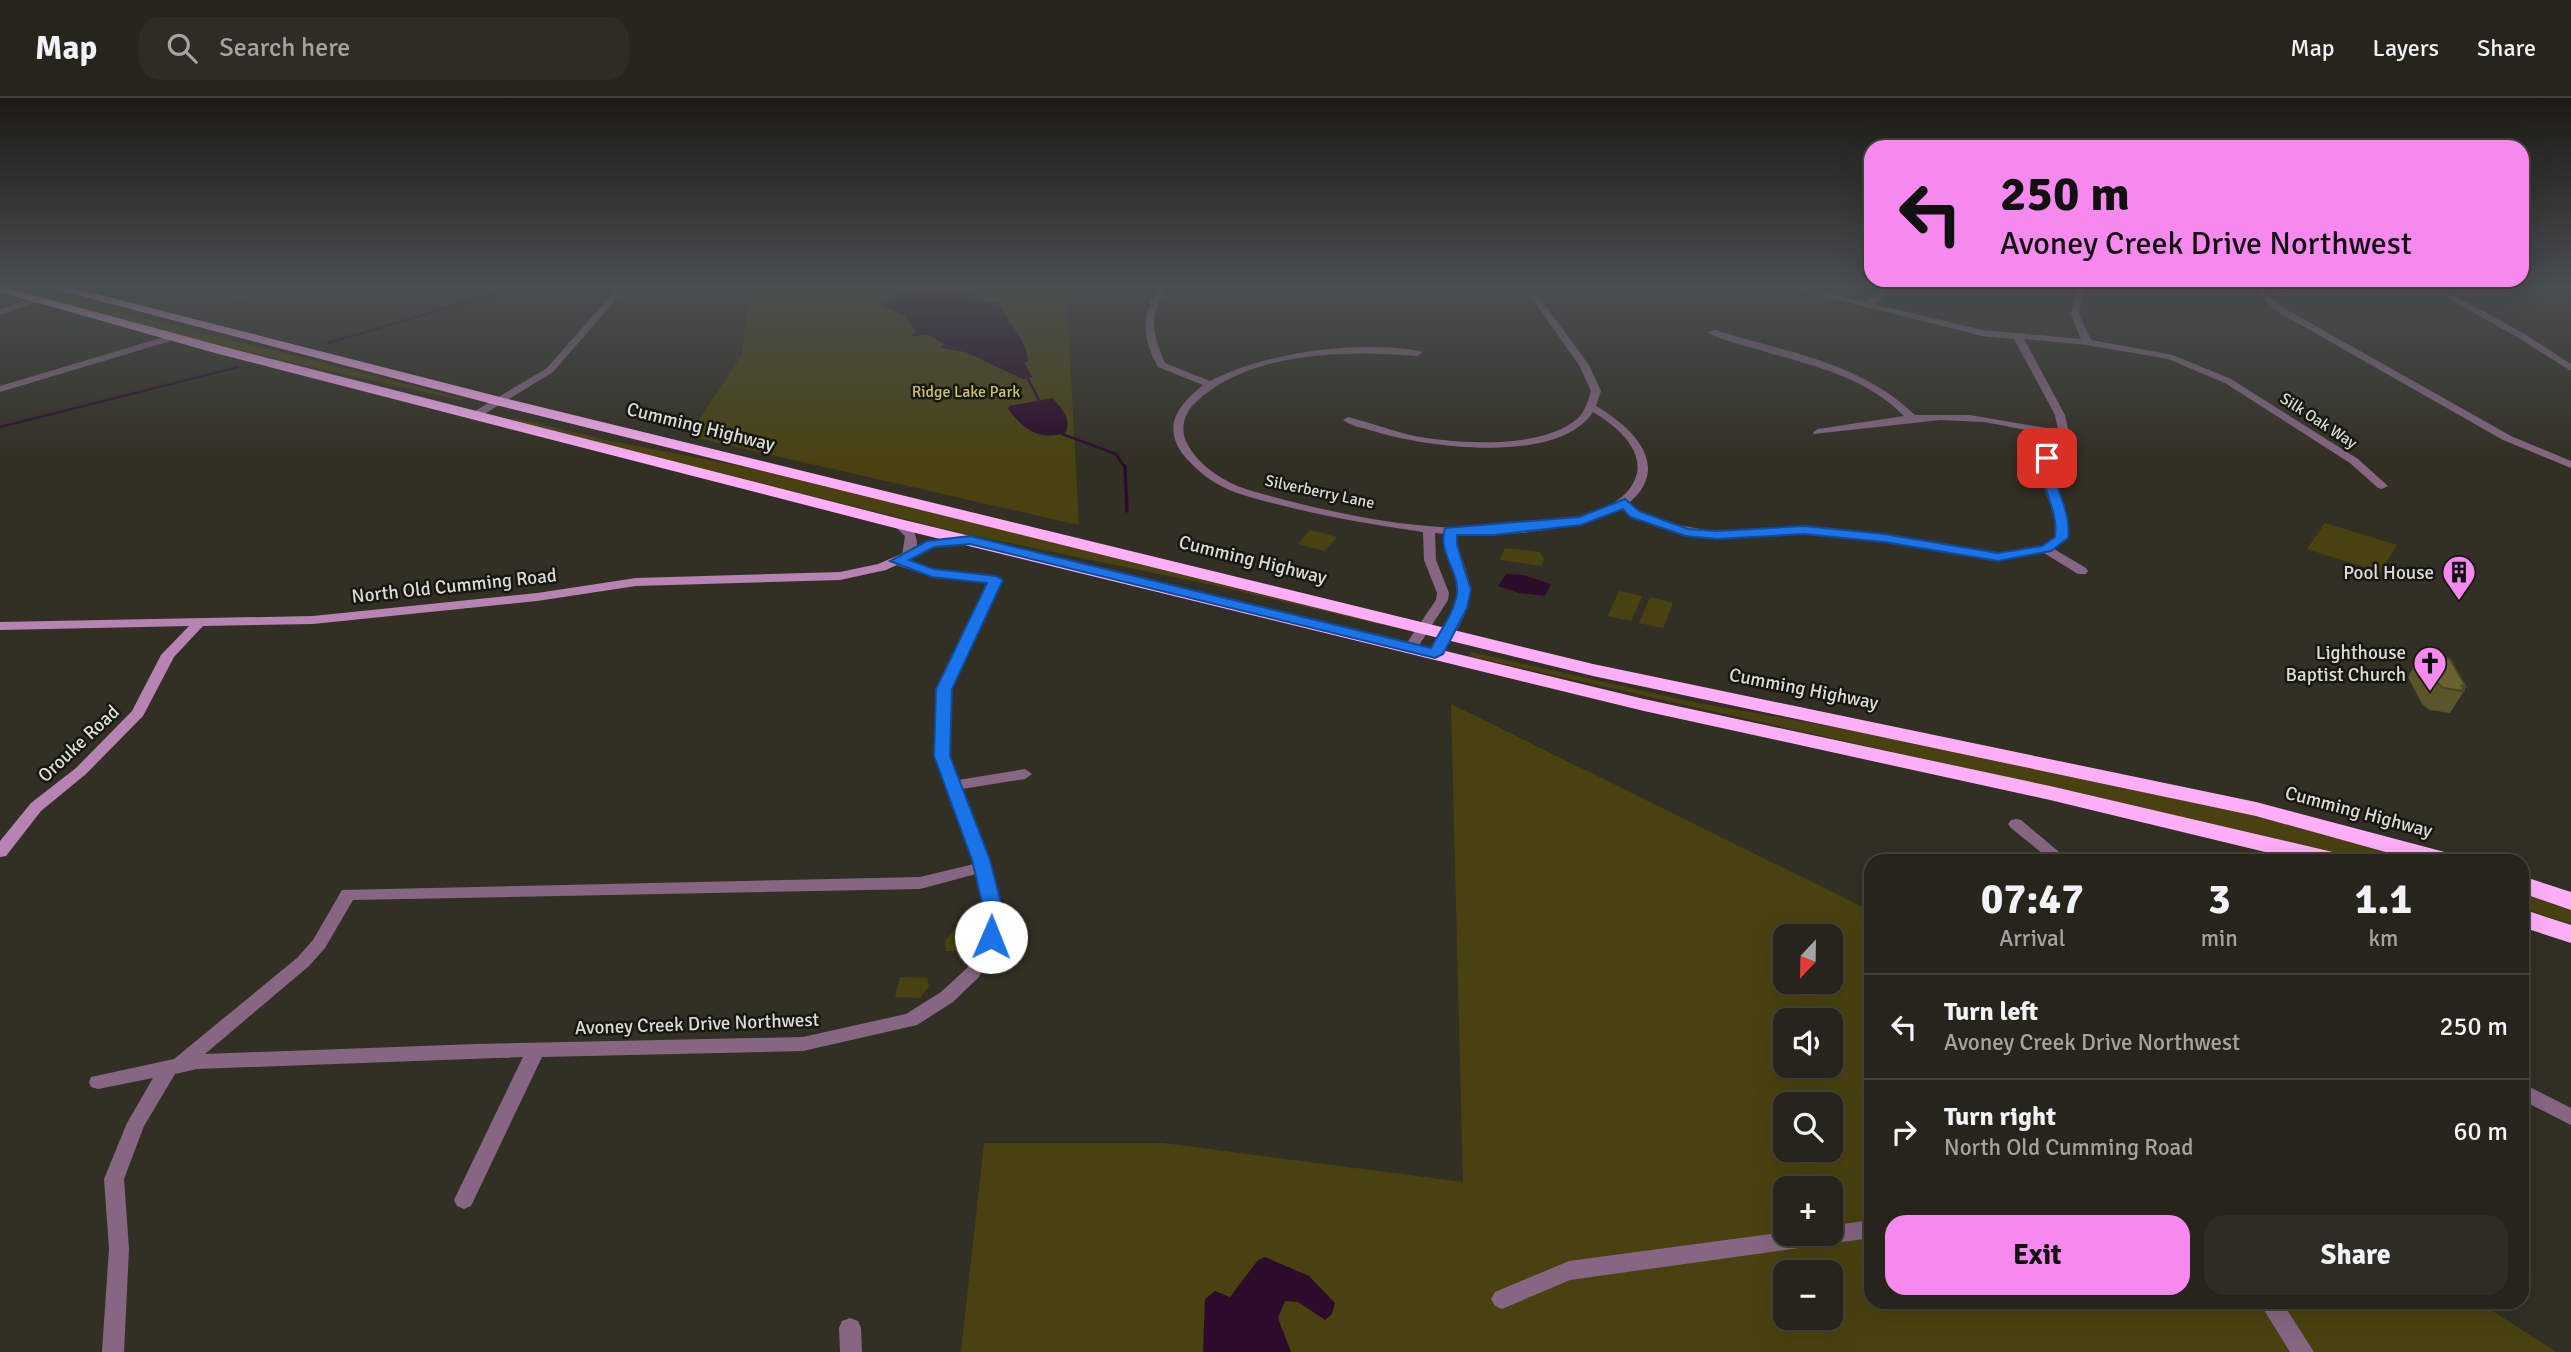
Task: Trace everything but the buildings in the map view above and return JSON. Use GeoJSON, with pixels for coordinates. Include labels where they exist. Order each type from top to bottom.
{"type":"FeatureCollection","features":[{"type":"Feature","properties":{"kind":"highway"},"geometry":{"type":"LineString","coordinates":[[203,345],[897,523],[1435,654],[1669,710],[2050,793],[2307,854]]}},
{"type":"Feature","properties":{"kind":"highway","name":"Cumming Highway"},"geometry":{"type":"LineString","coordinates":[[277,345],[1593,670],[2256,808],[2423,854]]}},
{"type":"Feature","properties":{"kind":"highway"},"geometry":{"type":"LineString","coordinates":[[2529,886],[2571,901]]}},
{"type":"Feature","properties":{"kind":"highway"},"geometry":{"type":"LineString","coordinates":[[2529,920],[2571,934]]}},
{"type":"Feature","properties":{"kind":"street"},"geometry":{"type":"LineString","coordinates":[[0,389],[149,345]]}},
{"type":"Feature","properties":{"kind":"street"},"geometry":{"type":"LineString","coordinates":[[474,416],[533,383],[563,358],[574,345]]}},
{"type":"Feature","properties":{"kind":"street"},"geometry":{"type":"LineString","coordinates":[[1154,345],[1161,365],[1209,384]]}},
{"type":"Feature","properties":{"kind":"street"},"geometry":{"type":"LineString","coordinates":[[1348,420],[1413,438],[1482,445],[1544,438],[1579,422],[1591,407],[1597,391],[1584,365],[1569,345]]}},
{"type":"Feature","properties":{"kind":"street"},"geometry":{"type":"LineString","coordinates":[[1758,345],[1832,365],[1859,377],[1896,400],[1912,418]]}},
{"type":"Feature","properties":{"kind":"street"},"geometry":{"type":"LineString","coordinates":[[1591,407],[1626,431],[1640,451],[1644,472],[1637,491],[1625,503],[1635,514],[1686,532],[1717,535],[1804,530],[1884,538],[1998,557],[2046,549],[2061,538],[2064,523],[2046,473],[2047,458],[2064,435],[2060,415],[2022,345]]}},
{"type":"Feature","properties":{"kind":"street","name":"Silk Oak Way"},"geometry":{"type":"LineString","coordinates":[[2102,345],[2170,356],[2228,381],[2354,461],[2382,485]]}},
{"type":"Feature","properties":{"kind":"street"},"geometry":{"type":"LineString","coordinates":[[2342,345],[2507,438],[2571,465]]}},
{"type":"Feature","properties":{"kind":"street"},"geometry":{"type":"LineString","coordinates":[[2534,345],[2571,368]]}},
{"type":"Feature","properties":{"kind":"street","name":"Silverberry Lane"},"geometry":{"type":"LineString","coordinates":[[1417,353],[1297,356],[1270,360],[1209,384],[1193,397],[1178,421],[1180,440],[1199,466],[1222,482],[1242,491],[1313,507],[1450,531],[1494,531],[1581,521],[1625,503]]}},
{"type":"Feature","properties":{"kind":"street"},"geometry":{"type":"LineString","coordinates":[[1818,432],[1912,418],[1989,420],[2064,435]]}},
{"type":"Feature","properties":{"kind":"street"},"geometry":{"type":"LineString","coordinates":[[897,523],[912,534],[914,540],[902,558]]}},
{"type":"Feature","properties":{"kind":"street"},"geometry":{"type":"LineString","coordinates":[[1411,647],[1442,600],[1443,593],[1430,560],[1429,528]]}},
{"type":"Feature","properties":{"kind":"street"},"geometry":{"type":"LineString","coordinates":[[1435,654],[1460,608],[1464,590],[1450,545],[1450,531]]}},
{"type":"Feature","properties":{"kind":"street","name":"North Old Cumming Road"},"geometry":{"type":"LineString","coordinates":[[0,626],[313,620],[537,597],[636,582],[825,577],[867,571],[931,544],[970,540]]}},
{"type":"Feature","properties":{"kind":"street"},"geometry":{"type":"LineString","coordinates":[[2046,549],[2082,571]]}},
{"type":"Feature","properties":{"kind":"street","name":"Avoney Creek Drive Northwest"},"geometry":{"type":"LineString","coordinates":[[98,1082],[197,1062],[803,1044],[911,1020],[947,997],[973,972],[991,937],[993,911],[983,867],[942,756],[944,689],[996,580],[932,573],[902,558]]}},
{"type":"Feature","properties":{"kind":"street"},"geometry":{"type":"LineString","coordinates":[[1437,581],[1462,581]]}},
{"type":"Feature","properties":{"kind":"street","name":"Orouke Road"},"geometry":{"type":"LineString","coordinates":[[0,852],[36,807],[81,771],[138,713],[168,655],[200,622]]}},
{"type":"Feature","properties":{"kind":"street"},"geometry":{"type":"LineString","coordinates":[[953,786],[1025,774]]}},
{"type":"Feature","properties":{"kind":"street"},"geometry":{"type":"LineString","coordinates":[[2016,824],[2053,854]]}},
{"type":"Feature","properties":{"kind":"street"},"geometry":{"type":"LineString","coordinates":[[113,1352],[118,1249],[114,1180],[136,1123],[174,1067],[303,962],[319,944],[348,894],[920,883],[983,867]]}},
{"type":"Feature","properties":{"kind":"street"},"geometry":{"type":"LineString","coordinates":[[464,1200],[536,1050]]}},
{"type":"Feature","properties":{"kind":"street"},"geometry":{"type":"LineString","coordinates":[[2529,1095],[2571,1117]]}},
{"type":"Feature","properties":{"kind":"street"},"geometry":{"type":"LineString","coordinates":[[1502,1299],[1569,1271],[1864,1230]]}},
{"type":"Feature","properties":{"kind":"street"},"geometry":{"type":"LineString","coordinates":[[2275,1309],[2303,1352]]}},
{"type":"Feature","properties":{"kind":"street"},"geometry":{"type":"LineString","coordinates":[[850,1328],[851,1352]]}},
{"type":"Feature","properties":{"kind":"green space"},"geometry":{"type":"Polygon","coordinates":[[[214,345],[250,345],[466,399],[461,400],[214,345]]]}},
{"type":"Feature","properties":{"kind":"green space","name":"Ridge Lake Park"},"geometry":{"type":"Polygon","coordinates":[[[743,345],[1069,345],[1079,525],[688,436],[742,355],[743,345]]]}},
{"type":"Feature","properties":{"kind":"green space"},"geometry":{"type":"Polygon","coordinates":[[[516,418],[606,440],[775,473],[1386,621],[1382,625],[1222,587],[961,533],[510,421],[516,418]]]}},
{"type":"Feature","properties":{"kind":"green space"},"geometry":{"type":"Polygon","coordinates":[[[2325,523],[2397,545],[2380,572],[2307,549],[2325,523]]]}},
{"type":"Feature","properties":{"kind":"green space"},"geometry":{"type":"Polygon","coordinates":[[[1310,530],[1337,537],[1325,551],[1298,544],[1310,530]]]}},
{"type":"Feature","properties":{"kind":"green space"},"geometry":{"type":"Polygon","coordinates":[[[1505,548],[1540,552],[1544,559],[1541,566],[1500,560],[1505,548]]]}},
{"type":"Feature","properties":{"kind":"green space"},"geometry":{"type":"Polygon","coordinates":[[[1619,591],[1642,596],[1631,621],[1608,616],[1619,591]]]}},
{"type":"Feature","properties":{"kind":"green space"},"geometry":{"type":"Polygon","coordinates":[[[1650,597],[1673,603],[1663,628],[1639,623],[1650,597]]]}},
{"type":"Feature","properties":{"kind":"green space"},"geometry":{"type":"Polygon","coordinates":[[[1471,652],[1693,702],[1935,745],[2270,818],[2402,854],[2332,854],[2273,838],[1469,656],[1471,652]]]}},
{"type":"Feature","properties":{"kind":"green space"},"geometry":{"type":"Polygon","coordinates":[[[1451,704],[1864,908],[1864,1309],[2490,1309],[2556,1352],[961,1352],[984,1143],[1163,1143],[1463,1182],[1451,704]]]}},
{"type":"Feature","properties":{"kind":"green space"},"geometry":{"type":"Polygon","coordinates":[[[2529,893],[2571,908],[2571,924],[2529,910],[2529,893]]]}},
{"type":"Feature","properties":{"kind":"green space"},"geometry":{"type":"Polygon","coordinates":[[[960,923],[973,926],[974,929],[966,951],[946,951],[945,941],[960,923]]]}},
{"type":"Feature","properties":{"kind":"green space"},"geometry":{"type":"Polygon","coordinates":[[[900,977],[927,978],[929,986],[920,998],[895,997],[900,977]]]}},
{"type":"Feature","properties":{"kind":"shaded area"},"geometry":{"type":"Polygon","coordinates":[[[944,345],[1024,345],[1028,361],[1023,363],[1033,377],[1023,379],[965,352],[941,348],[944,345]]]}},
{"type":"Feature","properties":{"kind":"shaded area"},"geometry":{"type":"Polygon","coordinates":[[[1053,398],[1067,419],[1065,433],[1047,435],[1032,432],[1008,409],[1009,406],[1053,398]]]}},
{"type":"Feature","properties":{"kind":"shaded area"},"geometry":{"type":"Polygon","coordinates":[[[1506,574],[1524,575],[1551,584],[1545,596],[1519,593],[1498,586],[1506,574]]]}},
{"type":"Feature","properties":{"kind":"shaded area"},"geometry":{"type":"Polygon","coordinates":[[[1265,1257],[1309,1276],[1335,1303],[1332,1314],[1325,1320],[1298,1302],[1285,1301],[1278,1318],[1291,1352],[1203,1352],[1205,1299],[1215,1291],[1230,1297],[1258,1260],[1265,1257]]]}},
{"type":"Feature","properties":{"kind":"waterway"},"geometry":{"type":"LineString","coordinates":[[1023,363],[1028,372]]}},
{"type":"Feature","properties":{"kind":"waterway"},"geometry":{"type":"LineString","coordinates":[[0,427],[238,367]]}},
{"type":"Feature","properties":{"kind":"waterway"},"geometry":{"type":"LineString","coordinates":[[1028,379],[1039,400]]}},
{"type":"Feature","properties":{"kind":"waterway"},"geometry":{"type":"LineString","coordinates":[[1062,434],[1116,454],[1125,468]]}},
{"type":"Feature","properties":{"kind":"waterway"},"geometry":{"type":"LineString","coordinates":[[1125,466],[1127,511]]}},
{"type":"Feature","properties":{"kind":"place","name":"Pool House"},"geometry":{"type":"Point","coordinates":[2459,602]}},
{"type":"Feature","properties":{"kind":"place","name":"Lighthouse Baptist Church"},"geometry":{"type":"Point","coordinates":[2430,693]}},
{"type":"Feature","properties":{"kind":"route"},"geometry":{"type":"LineString","coordinates":[[991,937],[993,911],[981,860],[942,756],[944,689],[996,580],[932,573],[897,561],[931,544],[970,540],[1435,654],[1460,608],[1464,590],[1450,545],[1450,531],[1494,531],[1581,521],[1625,503],[1635,514],[1686,532],[1717,535],[1804,530],[1884,538],[1998,557],[2021,555],[2046,549],[2061,538],[2064,523],[2046,473],[2047,458]]}}]}
